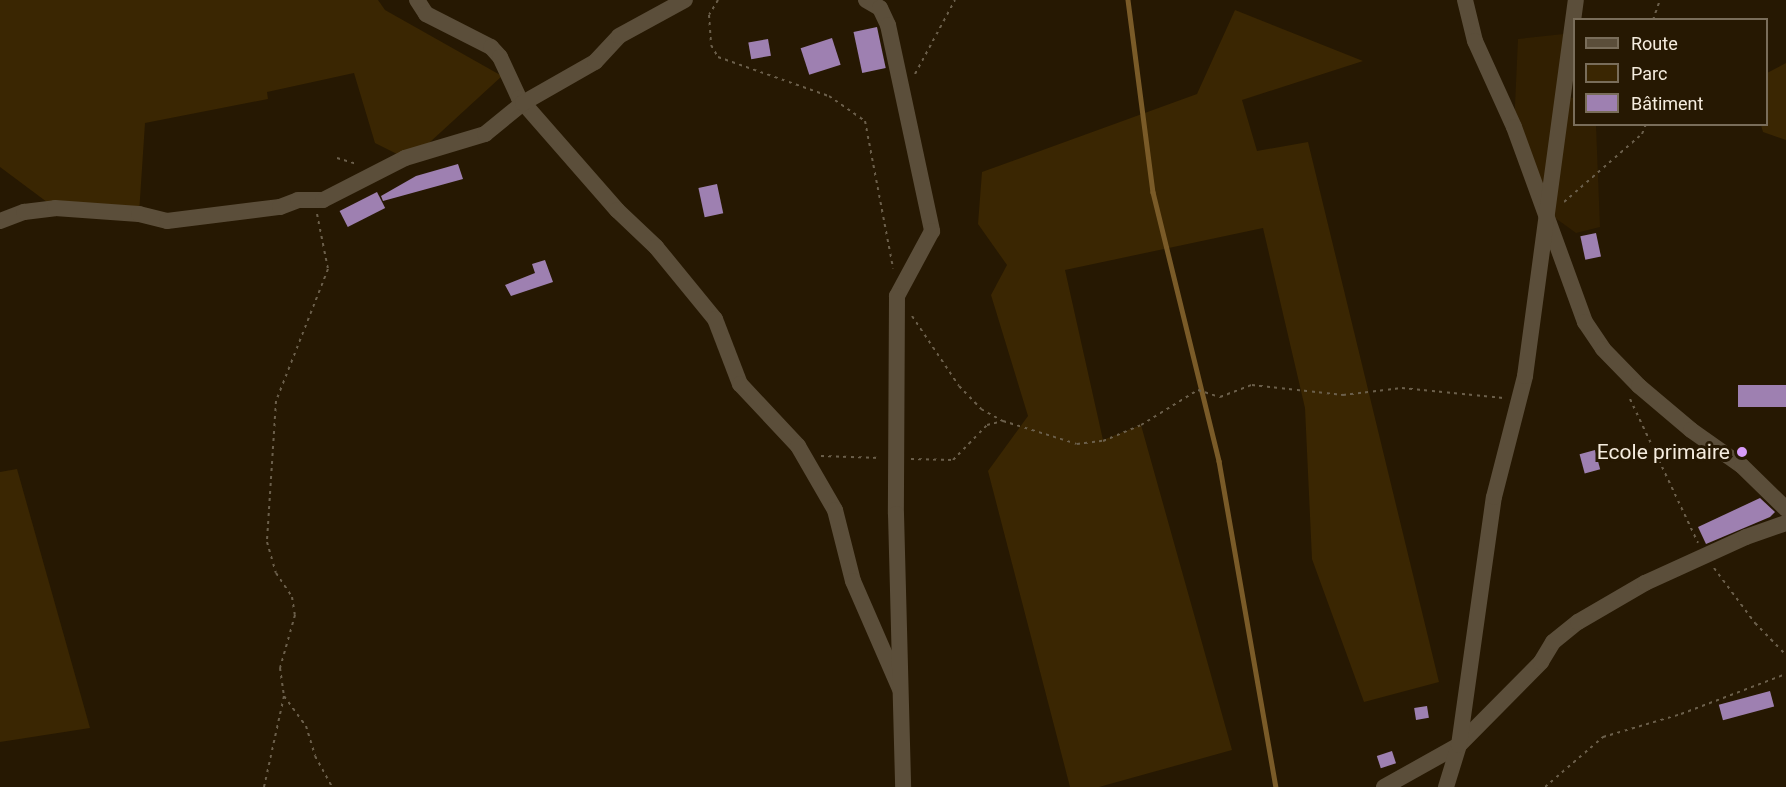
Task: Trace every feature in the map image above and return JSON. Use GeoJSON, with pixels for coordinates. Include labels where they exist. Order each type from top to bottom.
{"type":"FeatureCollection","features":[{"type":"Feature","properties":{"kind":"street"},"geometry":{"type":"LineString","coordinates":[[417,0],[426,14],[491,47],[500,57],[523,103],[617,210],[656,247],[715,319],[740,384],[803,454],[835,510],[854,581],[900,689]]}},
{"type":"Feature","properties":{"kind":"street"},"geometry":{"type":"LineString","coordinates":[[0,220],[24,212],[55,208],[139,214],[167,221],[280,207],[298,200],[323,200],[405,158],[485,134],[523,103],[595,62],[619,36],[685,0]]}},
{"type":"Feature","properties":{"kind":"street"},"geometry":{"type":"LineString","coordinates":[[866,0],[880,8],[888,25],[932,231],[897,296],[897,458],[903,787]]}},
{"type":"Feature","properties":{"kind":"street"},"geometry":{"type":"LineString","coordinates":[[1465,0],[1475,40],[1547,212],[1585,322],[1603,349],[1639,386],[1690,430],[1742,466],[1786,510]]}},
{"type":"Feature","properties":{"kind":"street"},"geometry":{"type":"LineString","coordinates":[[1574,18],[1576,0]]}},
{"type":"Feature","properties":{"kind":"street"},"geometry":{"type":"LineString","coordinates":[[1446,787],[1459,745],[1494,497],[1519,400],[1544,256],[1547,212],[1573,22]]}},
{"type":"Feature","properties":{"kind":"street"},"geometry":{"type":"LineString","coordinates":[[1384,787],[1459,745],[1541,662],[1553,642],[1578,622],[1645,583],[1706,554],[1786,523]]}},
{"type":"Feature","properties":{"kind":"path"},"geometry":{"type":"LineString","coordinates":[[718,0],[709,15],[711,45],[718,57],[829,96],[865,122],[897,296],[959,386],[981,409],[1003,421],[1077,444],[1103,441],[1141,425],[1198,390],[1220,397],[1252,385],[1343,394],[1402,388],[1519,400]]}},
{"type":"Feature","properties":{"kind":"path"},"geometry":{"type":"LineString","coordinates":[[913,81],[955,0]]}},
{"type":"Feature","properties":{"kind":"path"},"geometry":{"type":"LineString","coordinates":[[1654,18],[1660,0]]}},
{"type":"Feature","properties":{"kind":"path"},"geometry":{"type":"LineString","coordinates":[[1547,212],[1574,196],[1642,134],[1645,126]]}},
{"type":"Feature","properties":{"kind":"path"},"geometry":{"type":"LineString","coordinates":[[264,787],[284,696],[280,668],[295,615],[292,597],[276,573],[267,542],[276,401],[328,269],[317,219],[323,200]]}},
{"type":"Feature","properties":{"kind":"path"},"geometry":{"type":"LineString","coordinates":[[1625,390],[1706,554],[1755,622],[1786,655]]}},
{"type":"Feature","properties":{"kind":"path"},"geometry":{"type":"LineString","coordinates":[[803,454],[953,460],[987,424],[1003,421]]}},
{"type":"Feature","properties":{"kind":"path"},"geometry":{"type":"LineString","coordinates":[[1545,787],[1603,737],[1681,714],[1786,674]]}},
{"type":"Feature","properties":{"kind":"path"},"geometry":{"type":"LineString","coordinates":[[284,696],[306,726],[315,756],[332,787]]}},
{"type":"Feature","properties":{"kind":"shaded area"},"geometry":{"type":"Polygon","coordinates":[[[1573,33],[1565,97],[1573,98],[1573,126],[1596,126],[1600,227],[1576,233],[1547,212],[1514,127],[1518,39],[1573,33]]]}},
{"type":"Feature","properties":{"kind":"green space"},"geometry":{"type":"Polygon","coordinates":[[[0,0],[378,0],[385,10],[502,76],[417,154],[405,158],[375,143],[354,73],[267,92],[268,99],[145,123],[139,214],[55,208],[0,167],[0,0]]]}},
{"type":"Feature","properties":{"kind":"green space"},"geometry":{"type":"Polygon","coordinates":[[[1235,10],[1363,61],[1242,100],[1257,151],[1308,142],[1439,682],[1364,702],[1312,559],[1305,408],[1263,228],[1065,270],[1103,440],[1141,425],[1232,750],[1099,787],[1070,787],[988,471],[1028,416],[991,295],[1007,265],[978,224],[982,172],[1197,94],[1235,10]]]}},
{"type":"Feature","properties":{"kind":"green space"},"geometry":{"type":"Polygon","coordinates":[[[1786,63],[1786,140],[1763,132],[1761,126],[1768,126],[1768,72],[1786,63]]]}},
{"type":"Feature","properties":{"kind":"green space"},"geometry":{"type":"Polygon","coordinates":[[[17,469],[90,728],[0,742],[0,472],[17,469]]]}},
{"type":"Feature","properties":{"kind":"building"},"geometry":{"type":"Polygon","coordinates":[[[877,27],[886,68],[862,73],[854,32],[877,27]]]}},
{"type":"Feature","properties":{"kind":"building"},"geometry":{"type":"Polygon","coordinates":[[[832,38],[841,65],[809,75],[801,48],[832,38]]]}},
{"type":"Feature","properties":{"kind":"building"},"geometry":{"type":"Polygon","coordinates":[[[768,39],[771,56],[751,59],[748,42],[768,39]]]}},
{"type":"Feature","properties":{"kind":"building"},"geometry":{"type":"Polygon","coordinates":[[[458,164],[463,179],[383,201],[381,196],[416,176],[458,164]]]}},
{"type":"Feature","properties":{"kind":"building"},"geometry":{"type":"Polygon","coordinates":[[[717,184],[723,213],[705,217],[698,188],[717,184]]]}},
{"type":"Feature","properties":{"kind":"building"},"geometry":{"type":"Polygon","coordinates":[[[377,192],[385,208],[348,227],[340,211],[377,192]]]}},
{"type":"Feature","properties":{"kind":"building"},"geometry":{"type":"Polygon","coordinates":[[[1596,233],[1601,256],[1585,260],[1580,236],[1596,233]]]}},
{"type":"Feature","properties":{"kind":"building"},"geometry":{"type":"Polygon","coordinates":[[[545,260],[553,282],[511,296],[505,285],[535,273],[532,264],[545,260]]]}},
{"type":"Feature","properties":{"kind":"building"},"geometry":{"type":"Polygon","coordinates":[[[1738,385],[1786,385],[1786,407],[1738,407],[1738,385]]]}},
{"type":"Feature","properties":{"kind":"building"},"geometry":{"type":"Polygon","coordinates":[[[1595,450],[1600,469],[1585,473],[1580,454],[1595,450]]]}},
{"type":"Feature","properties":{"kind":"building"},"geometry":{"type":"Polygon","coordinates":[[[1760,498],[1775,512],[1770,517],[1706,544],[1698,527],[1760,498]]]}},
{"type":"Feature","properties":{"kind":"building"},"geometry":{"type":"Polygon","coordinates":[[[1770,691],[1774,706],[1723,720],[1719,705],[1770,691]]]}},
{"type":"Feature","properties":{"kind":"building"},"geometry":{"type":"Polygon","coordinates":[[[1427,706],[1429,718],[1416,720],[1414,708],[1427,706]]]}},
{"type":"Feature","properties":{"kind":"building"},"geometry":{"type":"Polygon","coordinates":[[[1392,751],[1396,763],[1381,768],[1377,756],[1392,751]]]}},
{"type":"Feature","properties":{"kind":"waterway"},"geometry":{"type":"LineString","coordinates":[[1128,0],[1153,192],[1219,461],[1276,787]]}},
{"type":"Feature","properties":{"kind":"place","name":"Ecole primaire"},"geometry":{"type":"Point","coordinates":[1742,452]}}]}
